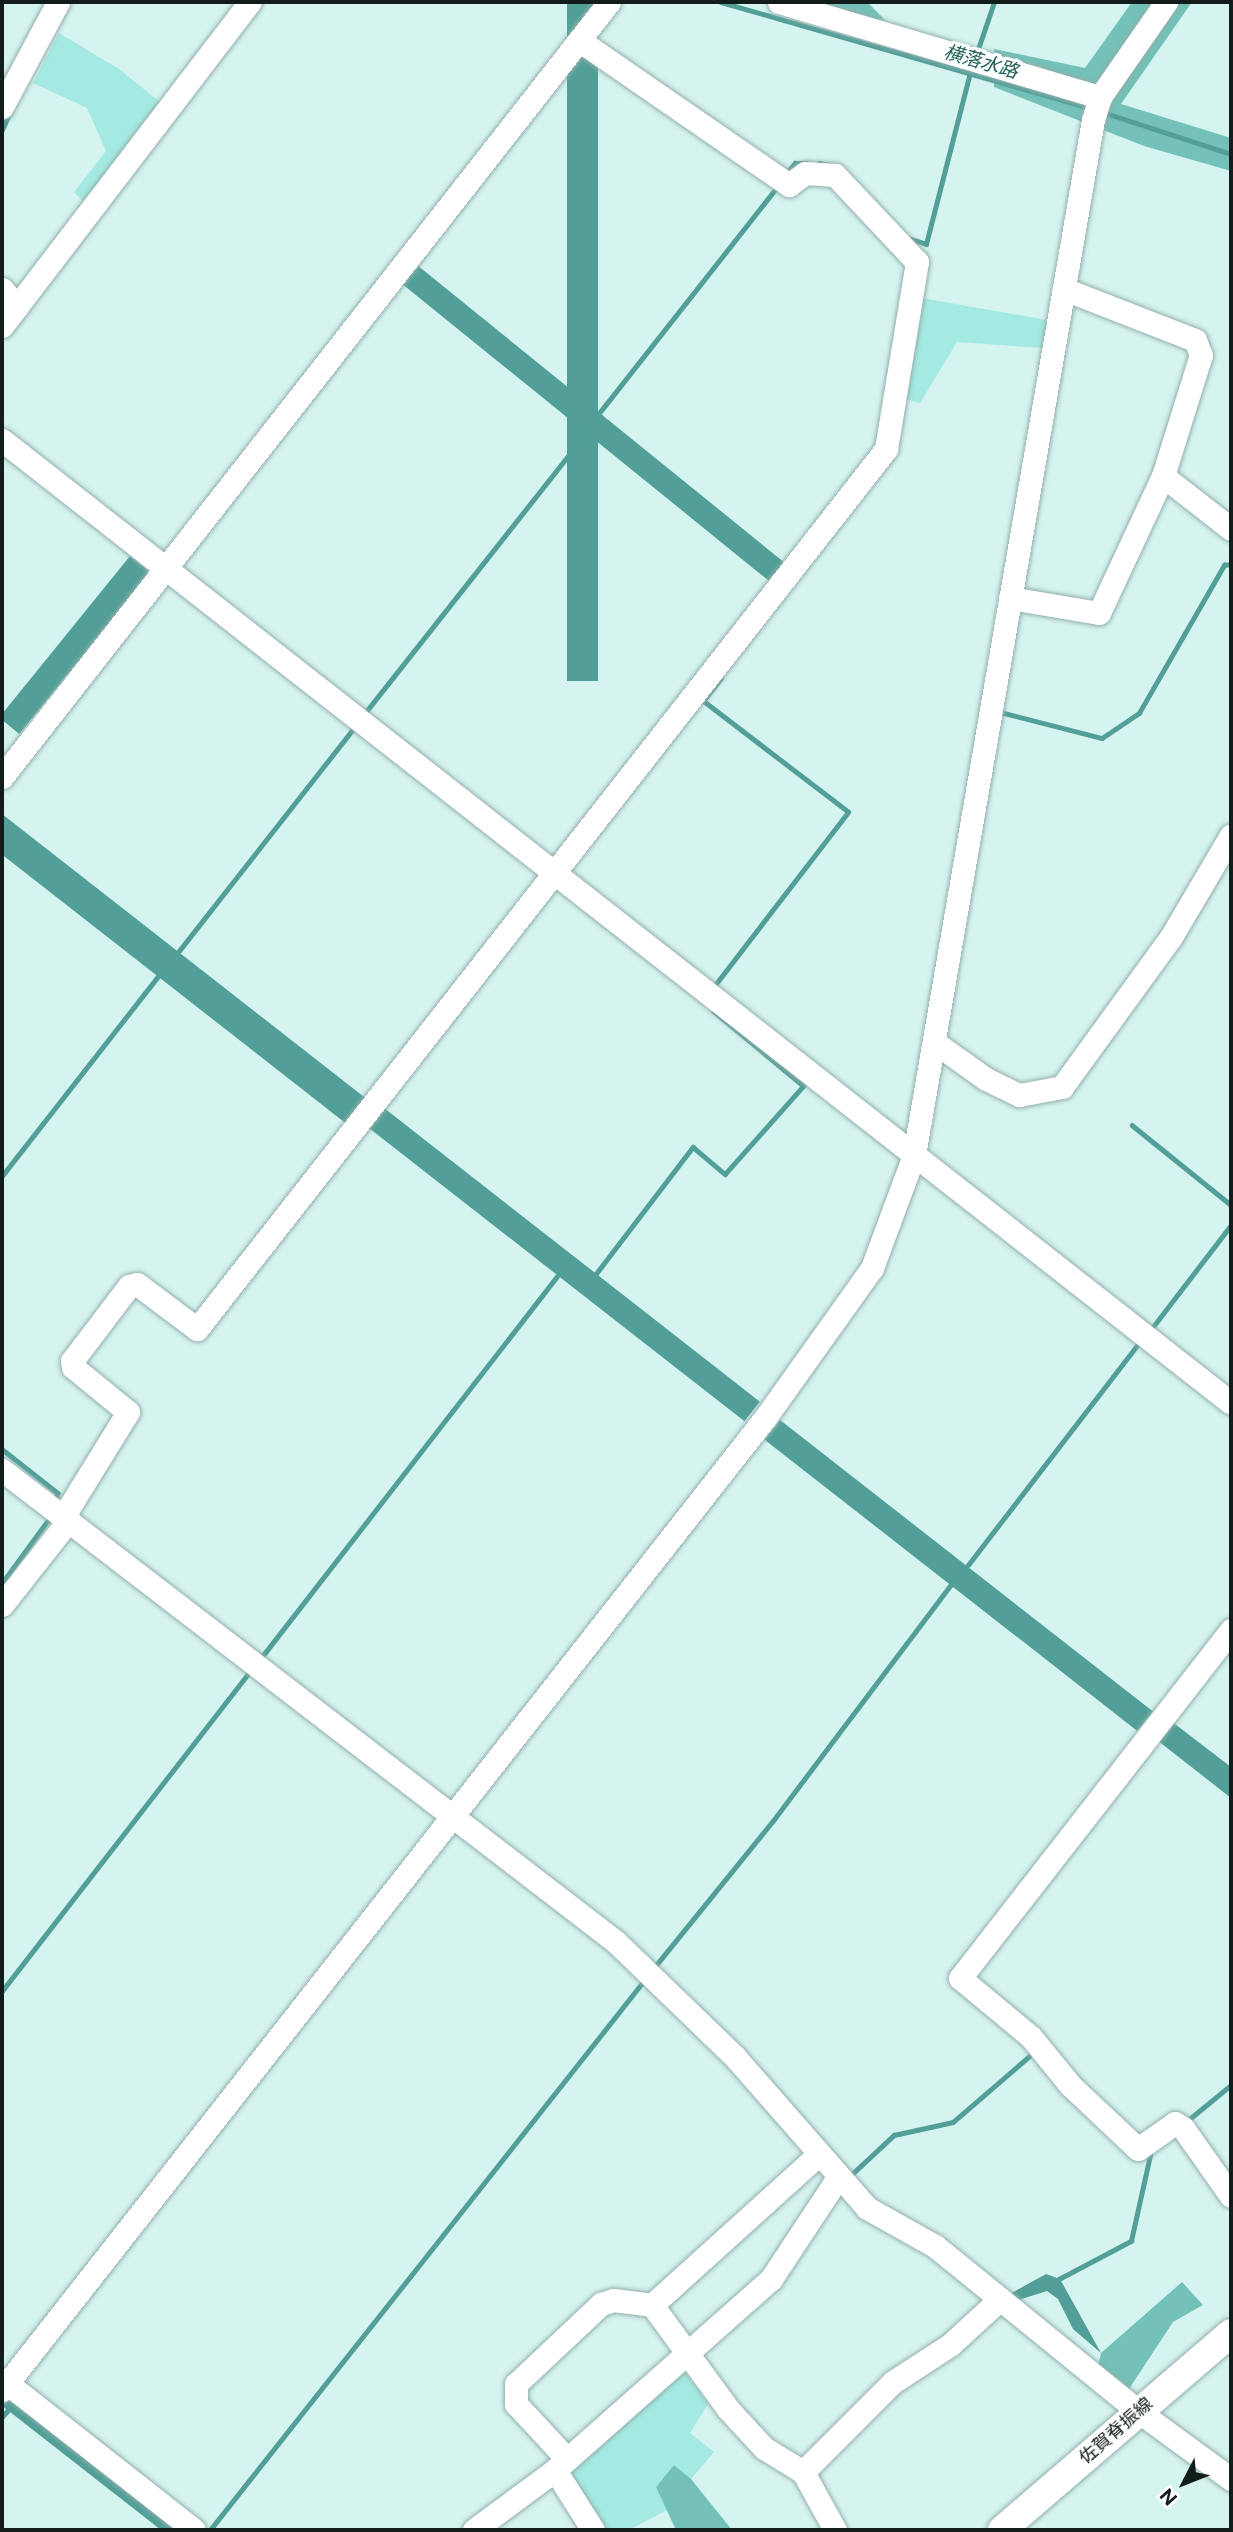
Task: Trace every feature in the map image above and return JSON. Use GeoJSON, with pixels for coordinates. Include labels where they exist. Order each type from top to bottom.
{"type":"FeatureCollection","features":[{"type":"Feature","properties":{"kind":"main road","name":"佐賀脊振線"},"geometry":{"type":"LineString","coordinates":[[1002,2530],[1231,2333]]}},
{"type":"Feature","properties":{"kind":"street"},"geometry":{"type":"LineString","coordinates":[[2,107],[58,2]]}},
{"type":"Feature","properties":{"kind":"street"},"geometry":{"type":"LineString","coordinates":[[2,326],[9,298],[250,2]]}},
{"type":"Feature","properties":{"kind":"street"},"geometry":{"type":"LineString","coordinates":[[2,777],[153,558],[609,2]]}},
{"type":"Feature","properties":{"kind":"street"},"geometry":{"type":"LineString","coordinates":[[779,2],[1100,97]]}},
{"type":"Feature","properties":{"kind":"street"},"geometry":{"type":"LineString","coordinates":[[194,2530],[5,2387],[454,1818],[761,1423],[872,1268],[914,1155],[1093,120],[1100,97],[1166,2]]}},
{"type":"Feature","properties":{"kind":"street"},"geometry":{"type":"LineString","coordinates":[[2,1605],[57,1513],[128,1412],[123,1404],[73,1367],[72,1361],[129,1286],[137,1284],[197,1329],[886,449],[916,262],[835,175],[805,173],[783,181],[579,40]]}},
{"type":"Feature","properties":{"kind":"street"},"geometry":{"type":"LineString","coordinates":[[1010,598],[1099,613],[1163,476],[1201,355],[1195,340],[1064,289]]}},
{"type":"Feature","properties":{"kind":"street"},"geometry":{"type":"LineString","coordinates":[[2,440],[1231,1403]]}},
{"type":"Feature","properties":{"kind":"street"},"geometry":{"type":"LineString","coordinates":[[1163,476],[1231,530]]}},
{"type":"Feature","properties":{"kind":"street"},"geometry":{"type":"LineString","coordinates":[[933,1042],[986,1079],[1019,1095],[1062,1087],[1171,937],[1231,835]]}},
{"type":"Feature","properties":{"kind":"street"},"geometry":{"type":"LineString","coordinates":[[2,1471],[652,1973],[735,2057],[837,2179],[867,2208],[935,2246],[1017,2316],[1138,2411],[1231,2479]]}},
{"type":"Feature","properties":{"kind":"street"},"geometry":{"type":"LineString","coordinates":[[1231,1630],[960,1978],[1031,2036],[1070,2085],[1138,2149],[1179,2126],[1231,2196]]}},
{"type":"Feature","properties":{"kind":"street"},"geometry":{"type":"LineString","coordinates":[[652,2305],[818,2155]]}},
{"type":"Feature","properties":{"kind":"street"},"geometry":{"type":"LineString","coordinates":[[474,2530],[561,2464],[687,2356],[771,2279],[837,2179]]}},
{"type":"Feature","properties":{"kind":"street"},"geometry":{"type":"LineString","coordinates":[[803,2472],[893,2382],[950,2345],[1000,2299]]}},
{"type":"Feature","properties":{"kind":"street"},"geometry":{"type":"LineString","coordinates":[[593,2530],[561,2464],[516,2404],[516,2384],[601,2304],[613,2300],[652,2305],[687,2356],[764,2448],[803,2472],[835,2530]]}},
{"type":"Feature","properties":{"kind":"shaded area"},"geometry":{"type":"Polygon","coordinates":[[[567,2],[598,2],[598,681],[567,681],[567,2]]]}},
{"type":"Feature","properties":{"kind":"shaded area"},"geometry":{"type":"Polygon","coordinates":[[[805,2],[867,2],[885,20],[858,17],[805,2]]]}},
{"type":"Feature","properties":{"kind":"shaded area"},"geometry":{"type":"Polygon","coordinates":[[[1132,2],[1192,2],[1121,104],[1231,138],[1231,171],[1144,146],[994,87],[994,49],[1085,68],[1132,2]]]}},
{"type":"Feature","properties":{"kind":"shaded area"},"geometry":{"type":"Polygon","coordinates":[[[59,33],[119,69],[165,106],[87,205],[74,192],[106,151],[87,108],[33,83],[59,33]]]}},
{"type":"Feature","properties":{"kind":"shaded area"},"geometry":{"type":"Polygon","coordinates":[[[417,265],[784,562],[769,581],[402,284],[417,265]]]}},
{"type":"Feature","properties":{"kind":"shaded area"},"geometry":{"type":"Polygon","coordinates":[[[916,297],[1047,320],[1042,348],[957,342],[920,403],[901,398],[916,297]]]}},
{"type":"Feature","properties":{"kind":"shaded area"},"geometry":{"type":"Polygon","coordinates":[[[130,556],[150,572],[19,734],[2,720],[2,714],[130,556]]]}},
{"type":"Feature","properties":{"kind":"shaded area"},"geometry":{"type":"Polygon","coordinates":[[[2,814],[366,1098],[346,1124],[2,855],[2,814]]]}},
{"type":"Feature","properties":{"kind":"shaded area"},"geometry":{"type":"Polygon","coordinates":[[[384,1108],[760,1402],[744,1421],[369,1128],[384,1108]]]}},
{"type":"Feature","properties":{"kind":"shaded area"},"geometry":{"type":"Polygon","coordinates":[[[780,1420],[1153,1711],[1137,1731],[765,1440],[780,1420]]]}},
{"type":"Feature","properties":{"kind":"shaded area"},"geometry":{"type":"Polygon","coordinates":[[[1171,1721],[1231,1767],[1231,1798],[1157,1740],[1171,1721]]]}},
{"type":"Feature","properties":{"kind":"shaded area"},"geometry":{"type":"Polygon","coordinates":[[[1046,2274],[1060,2279],[1101,2353],[1073,2329],[1058,2299],[1047,2291],[1015,2301],[990,2321],[1008,2295],[1046,2274]]]}},
{"type":"Feature","properties":{"kind":"shaded area"},"geometry":{"type":"Polygon","coordinates":[[[1182,2282],[1203,2305],[1173,2322],[1125,2395],[1097,2372],[1101,2353],[1182,2282]]]}},
{"type":"Feature","properties":{"kind":"shaded area"},"geometry":{"type":"Polygon","coordinates":[[[684,2371],[708,2404],[690,2433],[714,2452],[691,2479],[674,2465],[656,2487],[667,2510],[629,2530],[604,2530],[564,2473],[684,2371]]]}},
{"type":"Feature","properties":{"kind":"shaded area"},"geometry":{"type":"Polygon","coordinates":[[[11,2395],[183,2529],[161,2530],[2,2406],[11,2395]]]}},
{"type":"Feature","properties":{"kind":"shaded area"},"geometry":{"type":"Polygon","coordinates":[[[674,2465],[691,2479],[732,2530],[676,2530],[656,2487],[674,2465]]]}},
{"type":"Feature","properties":{"kind":"waterway","name":"横落水路"},"geometry":{"type":"LineString","coordinates":[[721,2],[1090,108]]}},
{"type":"Feature","properties":{"kind":"waterway"},"geometry":{"type":"LineString","coordinates":[[977,52],[994,2]]}},
{"type":"Feature","properties":{"kind":"waterway"},"geometry":{"type":"LineString","coordinates":[[911,239],[926,244],[970,73]]}},
{"type":"Feature","properties":{"kind":"waterway"},"geometry":{"type":"LineString","coordinates":[[2,130],[10,112]]}},
{"type":"Feature","properties":{"kind":"waterway","name":"横落水路"},"geometry":{"type":"LineString","coordinates":[[1102,112],[1231,154]]}},
{"type":"Feature","properties":{"kind":"waterway"},"geometry":{"type":"LineString","coordinates":[[786,174],[795,163],[807,163]]}},
{"type":"Feature","properties":{"kind":"waterway"},"geometry":{"type":"LineString","coordinates":[[819,163],[837,167]]}},
{"type":"Feature","properties":{"kind":"waterway"},"geometry":{"type":"LineString","coordinates":[[600,412],[777,187]]}},
{"type":"Feature","properties":{"kind":"waterway"},"geometry":{"type":"LineString","coordinates":[[365,713],[587,432]]}},
{"type":"Feature","properties":{"kind":"waterway"},"geometry":{"type":"LineString","coordinates":[[1000,712],[1102,738],[1139,713],[1224,565],[1231,564]]}},
{"type":"Feature","properties":{"kind":"waterway"},"geometry":{"type":"LineString","coordinates":[[715,985],[848,812],[703,701],[721,678]]}},
{"type":"Feature","properties":{"kind":"waterway"},"geometry":{"type":"LineString","coordinates":[[179,951],[352,730]]}},
{"type":"Feature","properties":{"kind":"waterway"},"geometry":{"type":"LineString","coordinates":[[2,1176],[166,966]]}},
{"type":"Feature","properties":{"kind":"waterway"},"geometry":{"type":"LineString","coordinates":[[595,1275],[693,1147],[725,1174],[803,1086],[714,1012]]}},
{"type":"Feature","properties":{"kind":"waterway"},"geometry":{"type":"LineString","coordinates":[[1132,1125],[1231,1205]]}},
{"type":"Feature","properties":{"kind":"waterway"},"geometry":{"type":"LineString","coordinates":[[1152,1328],[1231,1225]]}},
{"type":"Feature","properties":{"kind":"waterway"},"geometry":{"type":"LineString","coordinates":[[261,1658],[557,1277]]}},
{"type":"Feature","properties":{"kind":"waterway"},"geometry":{"type":"LineString","coordinates":[[968,1565],[1140,1342]]}},
{"type":"Feature","properties":{"kind":"waterway"},"geometry":{"type":"LineString","coordinates":[[2,1449],[58,1493],[55,1501]]}},
{"type":"Feature","properties":{"kind":"waterway"},"geometry":{"type":"LineString","coordinates":[[2,1583],[51,1516]]}},
{"type":"Feature","properties":{"kind":"waterway"},"geometry":{"type":"LineString","coordinates":[[657,1964],[772,1822],[952,1583]]}},
{"type":"Feature","properties":{"kind":"waterway"},"geometry":{"type":"LineString","coordinates":[[2,1991],[250,1671]]}},
{"type":"Feature","properties":{"kind":"waterway"},"geometry":{"type":"LineString","coordinates":[[210,2530],[643,1982]]}},
{"type":"Feature","properties":{"kind":"waterway"},"geometry":{"type":"LineString","coordinates":[[850,2176],[894,2135],[953,2122],[1033,2053]]}},
{"type":"Feature","properties":{"kind":"waterway"},"geometry":{"type":"LineString","coordinates":[[1187,2121],[1231,2085]]}},
{"type":"Feature","properties":{"kind":"waterway"},"geometry":{"type":"LineString","coordinates":[[1057,2280],[1131,2241],[1151,2151]]}},
{"type":"Feature","properties":{"kind":"waterway"},"geometry":{"type":"LineString","coordinates":[[2,2417],[8,2410]]}}]}
